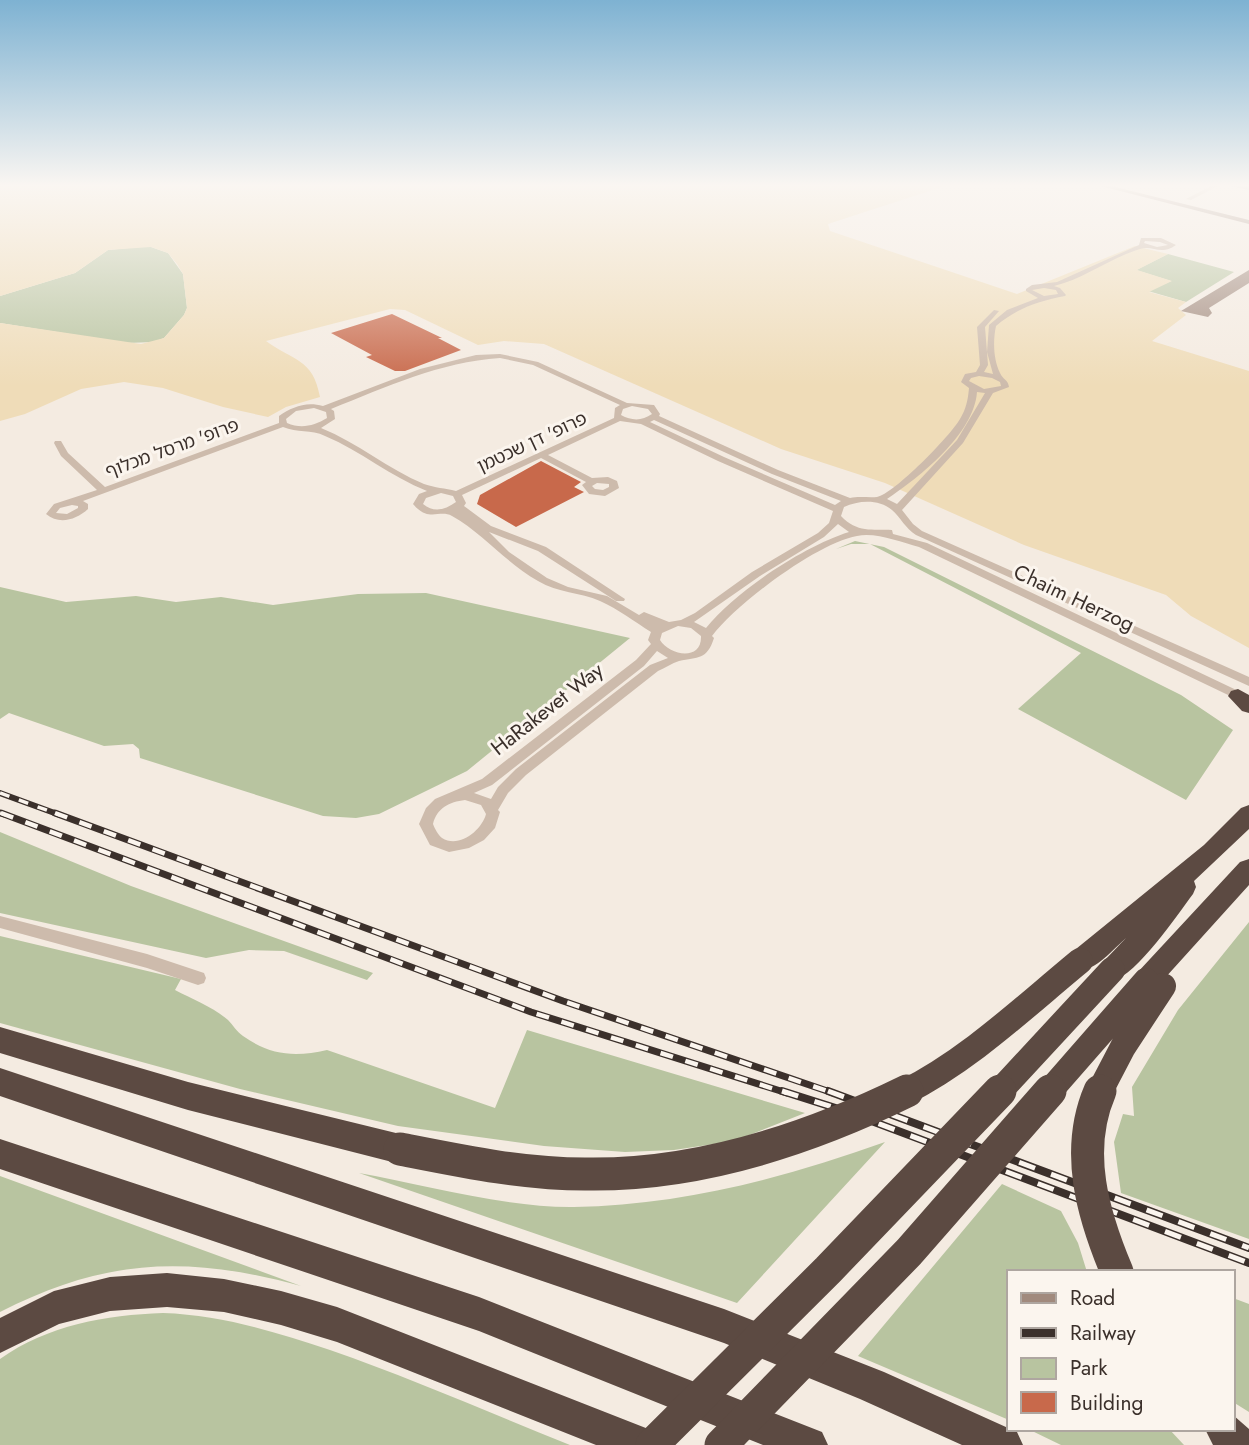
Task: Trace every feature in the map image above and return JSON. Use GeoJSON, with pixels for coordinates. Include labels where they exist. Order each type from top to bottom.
{"type":"FeatureCollection","features":[{"type":"Feature","properties":{"kind":"highway"},"geometry":{"type":"LineString","coordinates":[[652,1445],[979,1116],[1151,930],[1212,852],[1249,814]]}},
{"type":"Feature","properties":{"kind":"highway"},"geometry":{"type":"LineString","coordinates":[[0,1040],[188,1096],[400,1149],[526,1170],[610,1174],[700,1164],[766,1149],[843,1121],[937,1074],[976,1046],[1212,852]]}},
{"type":"Feature","properties":{"kind":"highway"},"geometry":{"type":"LineString","coordinates":[[721,1445],[909,1252],[1155,984],[1243,876]]}},
{"type":"Feature","properties":{"kind":"highway"},"geometry":{"type":"LineString","coordinates":[[1116,1270],[1103,1234],[1091,1179],[1088,1148],[1092,1114],[1155,984]]}},
{"type":"Feature","properties":{"kind":"highway"},"geometry":{"type":"LineString","coordinates":[[0,1082],[724,1326],[871,1385],[1004,1445]]}},
{"type":"Feature","properties":{"kind":"highway"},"geometry":{"type":"LineString","coordinates":[[0,1154],[479,1314],[809,1445]]}},
{"type":"Feature","properties":{"kind":"highway"},"geometry":{"type":"LineString","coordinates":[[0,1336],[37,1316],[68,1305],[133,1291],[204,1291],[242,1297],[380,1340],[643,1445]]}},
{"type":"Feature","properties":{"kind":"highway"},"geometry":{"type":"LineString","coordinates":[[1225,1431],[1238,1445]]}},
{"type":"Feature","properties":{"kind":"main road"},"geometry":{"type":"LineString","coordinates":[[1249,273],[1186,311],[1205,315],[1207,313],[1204,307],[1249,278]]}},
{"type":"Feature","properties":{"kind":"street"},"geometry":{"type":"LineString","coordinates":[[1030,293],[1028,290],[1032,287],[1059,283],[1129,251]]}},
{"type":"Feature","properties":{"kind":"street"},"geometry":{"type":"LineString","coordinates":[[1047,286],[1060,290],[1147,251]]}},
{"type":"Feature","properties":{"kind":"street"},"geometry":{"type":"LineString","coordinates":[[999,378],[979,374],[968,376],[965,380],[973,388],[990,391],[1005,387],[994,369],[993,324],[1009,311],[1043,298],[1059,297],[1063,293],[1060,290]]}},
{"type":"Feature","properties":{"kind":"street"},"geometry":{"type":"LineString","coordinates":[[979,374],[984,365],[981,332],[984,323],[995,312],[1030,293],[1043,298]]}},
{"type":"Feature","properties":{"kind":"street"},"geometry":{"type":"LineString","coordinates":[[454,509],[461,499],[457,494],[414,484],[336,436],[314,428],[286,425],[282,418],[294,409],[307,406],[328,410],[458,364],[493,357],[522,364],[621,410],[630,422],[643,422],[654,417],[766,468],[849,500],[878,500],[909,481],[953,436],[973,400],[973,388]]}},
{"type":"Feature","properties":{"kind":"street"},"geometry":{"type":"LineString","coordinates":[[882,534],[898,528],[900,514],[960,441],[990,391]]}},
{"type":"Feature","properties":{"kind":"street"},"geometry":{"type":"LineString","coordinates":[[621,410],[647,405],[656,412],[654,417]]}},
{"type":"Feature","properties":{"kind":"street"},"geometry":{"type":"LineString","coordinates":[[328,410],[327,422],[336,436]]}},
{"type":"Feature","properties":{"kind":"street","name":"פרופ' דן שכטמן"},"geometry":{"type":"LineString","coordinates":[[457,494],[542,455],[621,410]]}},
{"type":"Feature","properties":{"kind":"street"},"geometry":{"type":"LineString","coordinates":[[314,428],[327,422]]}},
{"type":"Feature","properties":{"kind":"street"},"geometry":{"type":"LineString","coordinates":[[643,422],[837,513],[841,523],[859,532]]}},
{"type":"Feature","properties":{"kind":"street","name":"פרופ' מרסל מכלוף"},"geometry":{"type":"LineString","coordinates":[[72,502],[286,425]]}},
{"type":"Feature","properties":{"kind":"street","name":"פרופ' מרסל מכלוף"},"geometry":{"type":"LineString","coordinates":[[84,506],[125,486],[286,425]]}},
{"type":"Feature","properties":{"kind":"street"},"geometry":{"type":"LineString","coordinates":[[58,443],[64,454],[103,490]]}},
{"type":"Feature","properties":{"kind":"street"},"geometry":{"type":"LineString","coordinates":[[542,455],[591,481]]}},
{"type":"Feature","properties":{"kind":"street"},"geometry":{"type":"LineString","coordinates":[[414,484],[422,496]]}},
{"type":"Feature","properties":{"kind":"street"},"geometry":{"type":"LineString","coordinates":[[435,491],[422,496],[418,503],[424,510],[435,513],[454,509],[488,528],[531,542],[662,628]]}},
{"type":"Feature","properties":{"kind":"street"},"geometry":{"type":"LineString","coordinates":[[454,509],[485,533],[505,554],[543,580],[565,589],[603,598],[662,628],[683,623],[699,615],[756,574],[821,535],[831,527],[837,513],[849,500]]}},
{"type":"Feature","properties":{"kind":"street","name":"Chaim Herzog"},"geometry":{"type":"LineString","coordinates":[[878,500],[900,514],[910,529],[1246,696]]}},
{"type":"Feature","properties":{"kind":"street"},"geometry":{"type":"LineString","coordinates":[[72,502],[84,506],[80,512],[66,517],[51,514],[57,506],[72,502]]}},
{"type":"Feature","properties":{"kind":"street"},"geometry":{"type":"LineString","coordinates":[[707,635],[721,615],[768,581],[838,538],[859,532]]}},
{"type":"Feature","properties":{"kind":"street","name":"Chaim Herzog"},"geometry":{"type":"LineString","coordinates":[[859,532],[882,534],[923,545],[1246,696]]}},
{"type":"Feature","properties":{"kind":"street"},"geometry":{"type":"LineString","coordinates":[[662,628],[656,645],[665,653],[679,657],[696,655],[705,649],[707,635],[697,626],[683,623]]}},
{"type":"Feature","properties":{"kind":"street","name":"HaRakevet Way"},"geometry":{"type":"LineString","coordinates":[[456,796],[486,782],[646,659],[656,645]]}},
{"type":"Feature","properties":{"kind":"street","name":"HaRakevet Way"},"geometry":{"type":"LineString","coordinates":[[491,811],[503,790],[521,772],[654,668],[679,657]]}},
{"type":"Feature","properties":{"kind":"street"},"geometry":{"type":"LineString","coordinates":[[456,796],[478,798],[491,811],[489,828],[475,841],[457,845],[439,842],[429,834],[427,818],[437,804],[456,796]]}},
{"type":"Feature","properties":{"kind":"street"},"geometry":{"type":"LineString","coordinates":[[0,922],[147,961],[198,978]]}},
{"type":"Feature","properties":{"kind":"green space"},"geometry":{"type":"Polygon","coordinates":[[[106,251],[164,251],[168,253],[183,274],[187,308],[164,338],[154,342],[126,343],[0,323],[0,296],[75,273],[106,251]]]}},
{"type":"Feature","properties":{"kind":"green space"},"geometry":{"type":"Polygon","coordinates":[[[1168,254],[1234,272],[1186,302],[1148,291],[1171,281],[1136,270],[1168,254]]]}},
{"type":"Feature","properties":{"kind":"green space"},"geometry":{"type":"Polygon","coordinates":[[[855,541],[869,544],[851,544],[836,549],[855,541]]]}},
{"type":"Feature","properties":{"kind":"green space"},"geometry":{"type":"Polygon","coordinates":[[[870,544],[884,547],[1181,695],[1233,730],[1186,800],[1018,709],[1081,653],[870,544]]]}},
{"type":"Feature","properties":{"kind":"green space"},"geometry":{"type":"Polygon","coordinates":[[[0,587],[66,602],[136,596],[176,602],[221,597],[273,605],[358,594],[426,593],[630,638],[467,771],[379,814],[356,818],[323,816],[140,758],[139,749],[133,744],[104,746],[9,713],[0,719],[0,587]]]}},
{"type":"Feature","properties":{"kind":"green space"},"geometry":{"type":"Polygon","coordinates":[[[0,832],[131,886],[373,973],[367,980],[284,951],[249,950],[206,958],[0,913],[0,832]]]}},
{"type":"Feature","properties":{"kind":"green space"},"geometry":{"type":"Polygon","coordinates":[[[1249,922],[1249,1239],[1121,1193],[1114,1142],[1123,1114],[1134,1116],[1132,1087],[1178,1010],[1249,922]]]}},
{"type":"Feature","properties":{"kind":"green space"},"geometry":{"type":"Polygon","coordinates":[[[0,936],[181,979],[175,990],[216,1011],[241,1034],[264,1048],[294,1054],[327,1050],[495,1108],[527,1030],[805,1113],[734,1141],[674,1150],[625,1152],[544,1146],[398,1126],[240,1089],[0,1023],[0,936]]]}},
{"type":"Feature","properties":{"kind":"green space"},"geometry":{"type":"Polygon","coordinates":[[[885,1142],[737,1303],[359,1173],[522,1204],[574,1207],[614,1205],[693,1195],[771,1178],[885,1142]]]}},
{"type":"Feature","properties":{"kind":"green space"},"geometry":{"type":"Polygon","coordinates":[[[0,1176],[301,1286],[221,1269],[148,1267],[76,1281],[0,1312],[0,1176]]]}},
{"type":"Feature","properties":{"kind":"green space"},"geometry":{"type":"Polygon","coordinates":[[[1002,1184],[1061,1211],[1078,1243],[1086,1270],[1007,1270],[1007,1419],[858,1356],[1002,1184]]]}},
{"type":"Feature","properties":{"kind":"green space"},"geometry":{"type":"Polygon","coordinates":[[[1235,1299],[1249,1304],[1249,1412],[1235,1403],[1235,1299]]]}},
{"type":"Feature","properties":{"kind":"green space"},"geometry":{"type":"Polygon","coordinates":[[[163,1313],[227,1321],[309,1343],[390,1372],[570,1445],[0,1445],[0,1359],[38,1338],[78,1324],[120,1316],[163,1313]]]}},
{"type":"Feature","properties":{"kind":"green space"},"geometry":{"type":"Polygon","coordinates":[[[1032,1431],[1171,1431],[1184,1445],[1061,1445],[1032,1431]]]}},
{"type":"Feature","properties":{"kind":"sand"},"geometry":{"type":"Polygon","coordinates":[[[0,251],[106,251],[75,273],[0,296],[0,251]]]}},
{"type":"Feature","properties":{"kind":"sand"},"geometry":{"type":"Polygon","coordinates":[[[164,251],[891,251],[1017,294],[1122,251],[1168,254],[1137,270],[1172,281],[1149,292],[1186,302],[1178,308],[1186,315],[1152,341],[1249,371],[1249,648],[1191,616],[1166,595],[1024,545],[885,483],[781,449],[544,344],[504,341],[478,345],[405,310],[390,309],[266,341],[307,367],[317,384],[320,397],[286,407],[268,417],[223,407],[163,388],[124,382],[81,389],[25,414],[0,421],[0,323],[141,344],[164,338],[187,308],[183,274],[168,253],[164,251]]]}},
{"type":"Feature","properties":{"kind":"building"},"geometry":{"type":"Polygon","coordinates":[[[392,314],[461,350],[405,371],[395,371],[366,357],[372,355],[331,333],[392,314]]]}},
{"type":"Feature","properties":{"kind":"building"},"geometry":{"type":"Polygon","coordinates":[[[541,461],[581,482],[574,487],[584,492],[516,527],[477,504],[480,495],[541,461]]]}},
{"type":"Feature","properties":{"kind":"railway"},"geometry":{"type":"LineString","coordinates":[[0,793],[60,815]]}},
{"type":"Feature","properties":{"kind":"railway"},"geometry":{"type":"LineString","coordinates":[[0,813],[6,815]]}},
{"type":"Feature","properties":{"kind":"railway"},"geometry":{"type":"LineString","coordinates":[[1,813],[531,1012],[787,1093]]}},
{"type":"Feature","properties":{"kind":"railway"},"geometry":{"type":"LineString","coordinates":[[55,813],[563,1001],[833,1093]]}},
{"type":"Feature","properties":{"kind":"railway"},"geometry":{"type":"LineString","coordinates":[[782,1091],[845,1111],[1249,1263]]}},
{"type":"Feature","properties":{"kind":"railway"},"geometry":{"type":"LineString","coordinates":[[828,1091],[1249,1248]]}}]}
